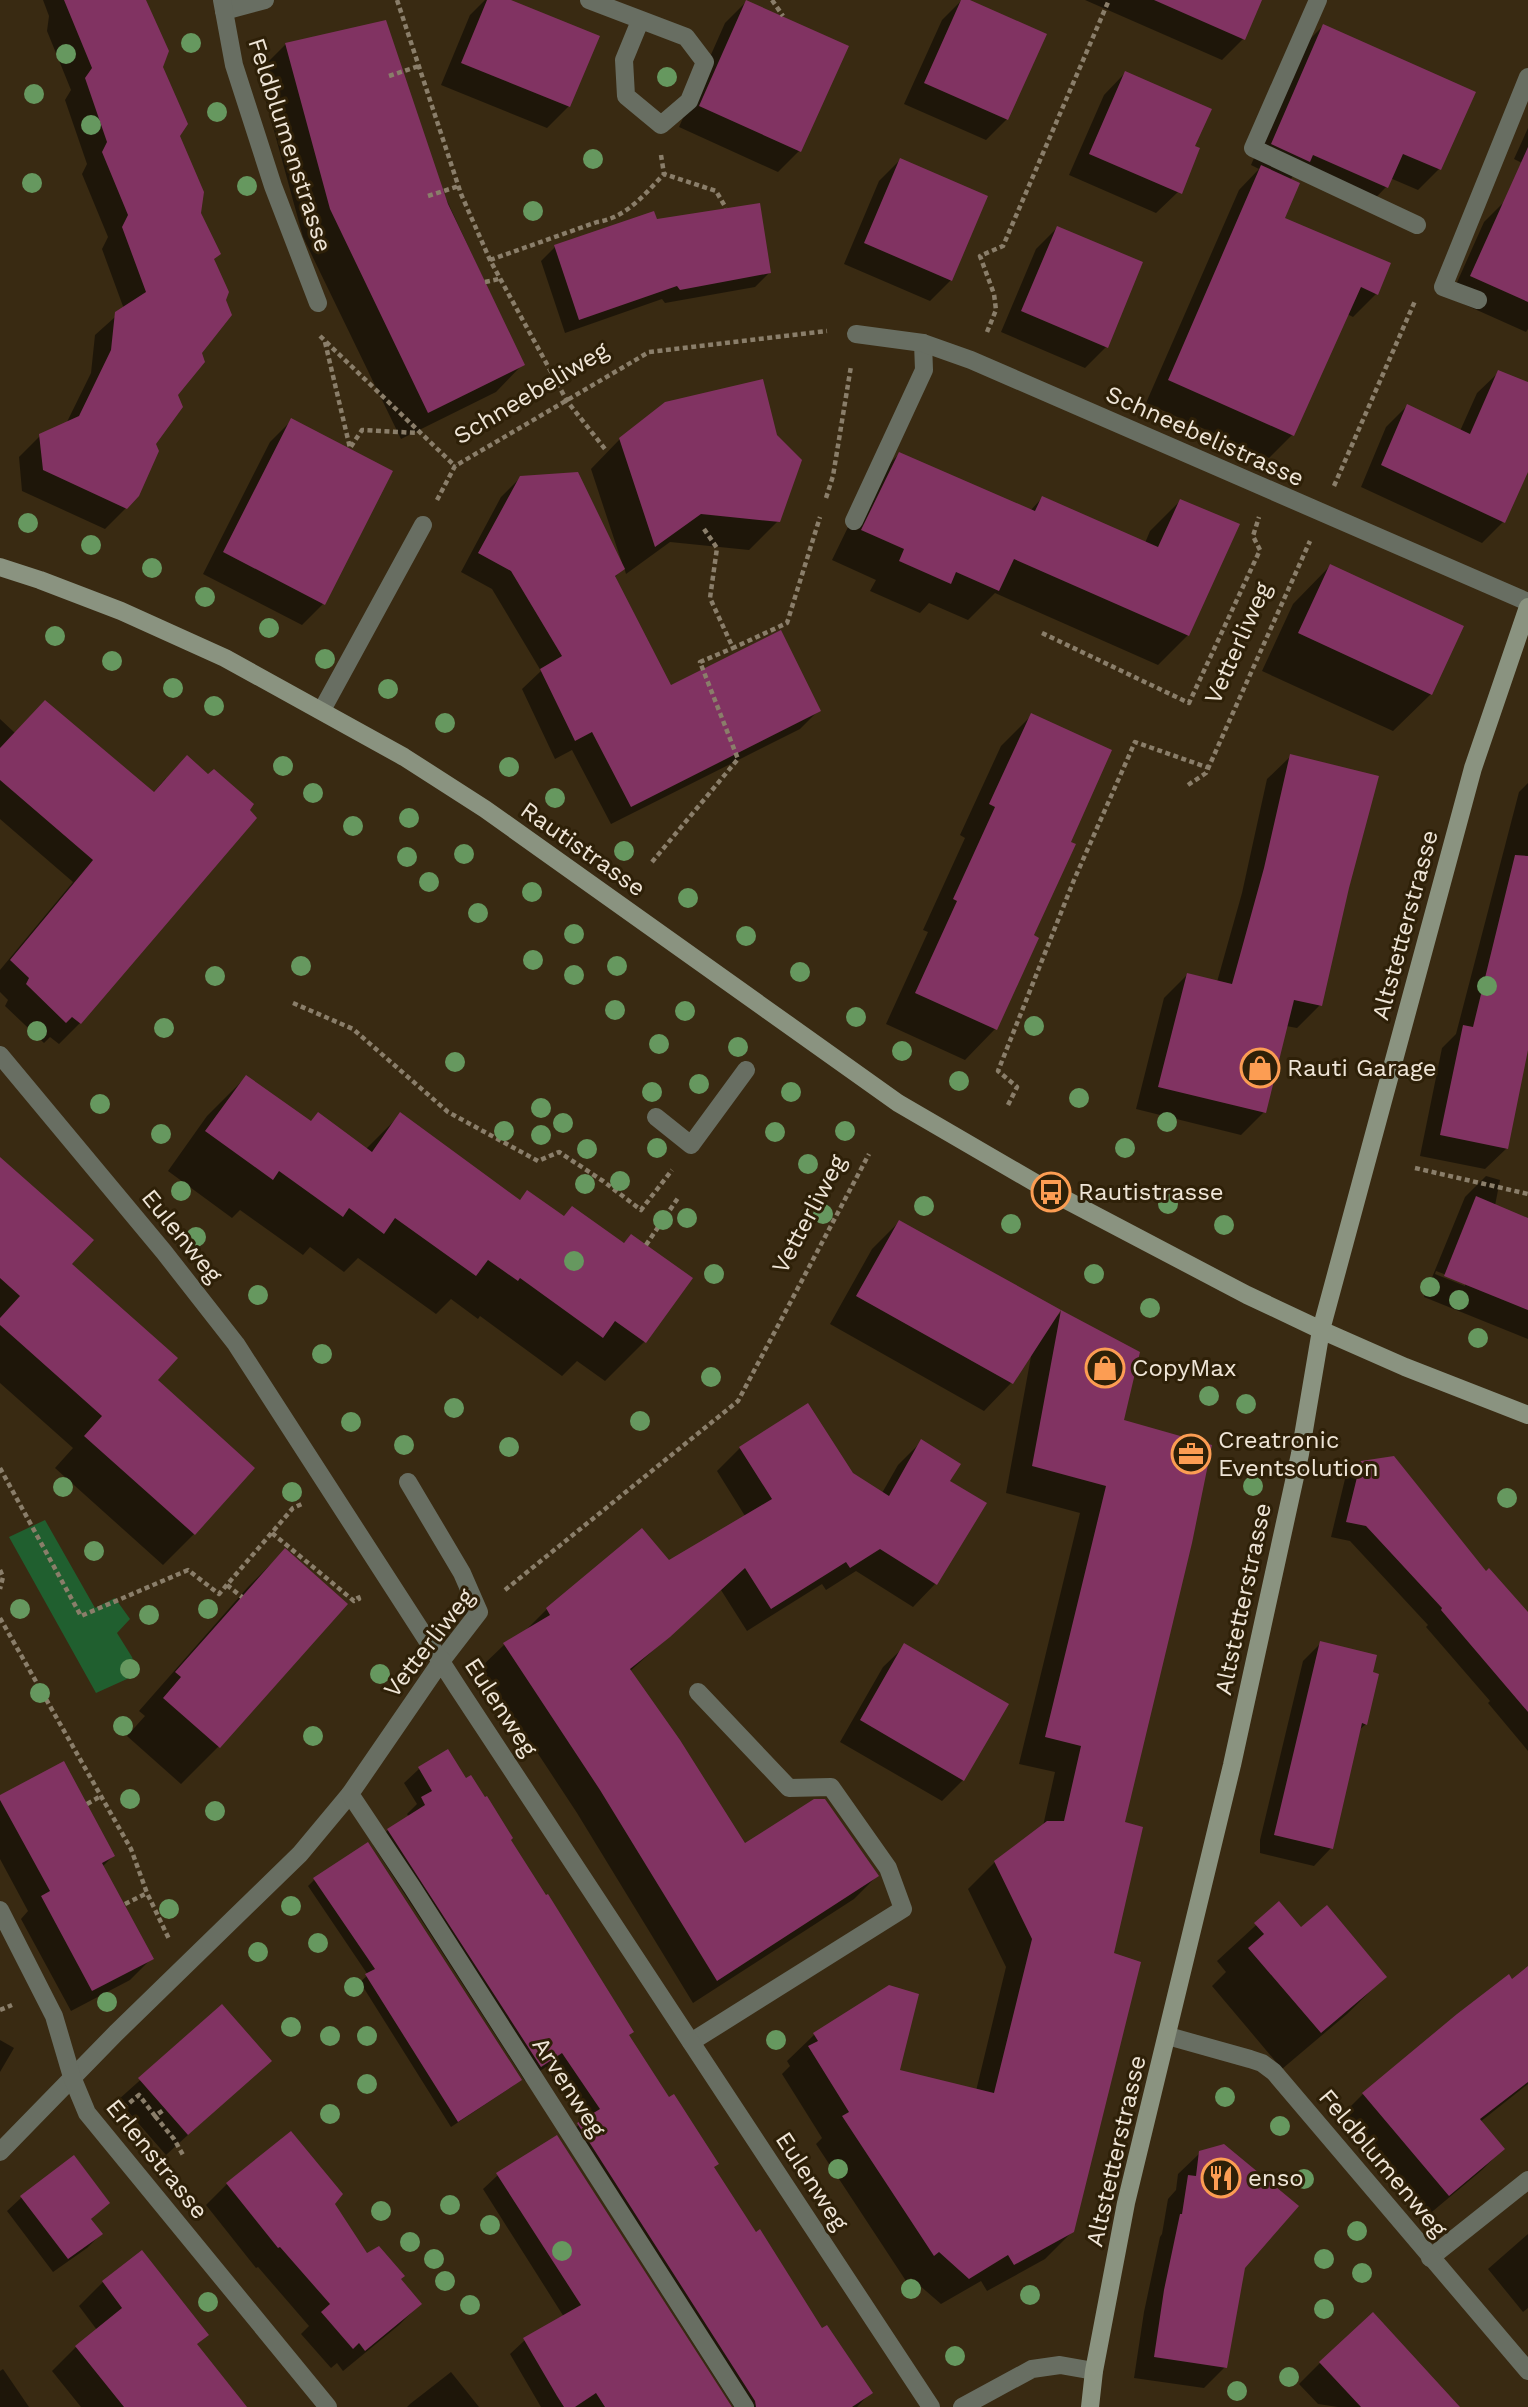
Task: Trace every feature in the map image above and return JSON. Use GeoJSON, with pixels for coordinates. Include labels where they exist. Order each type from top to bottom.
{"type":"FeatureCollection","features":[{"type":"Feature","properties":{"kind":"street"},"geometry":{"type":"LineString","coordinates":[[223,5],[265,0]]}},
{"type":"Feature","properties":{"kind":"street"},"geometry":{"type":"LineString","coordinates":[[589,0],[686,37],[705,62],[689,102],[661,125],[626,96],[624,60],[640,21]]}},
{"type":"Feature","properties":{"kind":"street"},"geometry":{"type":"LineString","coordinates":[[1318,0],[1253,148],[1417,225]]}},
{"type":"Feature","properties":{"kind":"street","name":"Feldblumenstrasse"},"geometry":{"type":"LineString","coordinates":[[223,5],[234,65],[273,186],[318,303]]}},
{"type":"Feature","properties":{"kind":"street"},"geometry":{"type":"LineString","coordinates":[[1478,300],[1443,287],[1528,77]]}},
{"type":"Feature","properties":{"kind":"street","name":"Schneebelistrasse"},"geometry":{"type":"LineString","coordinates":[[856,334],[923,343],[971,360],[1528,602]]}},
{"type":"Feature","properties":{"kind":"street"},"geometry":{"type":"LineString","coordinates":[[854,521],[924,370],[923,343]]}},
{"type":"Feature","properties":{"kind":"street"},"geometry":{"type":"LineString","coordinates":[[322,710],[423,525]]}},
{"type":"Feature","properties":{"kind":"street","name":"Rautistrasse"},"geometry":{"type":"LineString","coordinates":[[0,567],[121,611],[225,659],[404,757],[485,810],[898,1103],[1051,1192],[1247,1295],[1321,1330],[1405,1367],[1528,1415]]}},
{"type":"Feature","properties":{"kind":"street","name":"Altstetterstrasse"},"geometry":{"type":"LineString","coordinates":[[1090,2407],[1094,2371],[1126,2203],[1232,1765],[1300,1454],[1321,1330],[1473,768],[1528,607]]}},
{"type":"Feature","properties":{"kind":"street","name":"Eulenweg"},"geometry":{"type":"LineString","coordinates":[[0,1055],[164,1252],[236,1344],[932,2407]]}},
{"type":"Feature","properties":{"kind":"street"},"geometry":{"type":"LineString","coordinates":[[656,1117],[694,1148],[746,1070]]}},
{"type":"Feature","properties":{"kind":"street"},"geometry":{"type":"LineString","coordinates":[[408,1482],[462,1573],[479,1612]]}},
{"type":"Feature","properties":{"kind":"street","name":"Vetterliweg"},"geometry":{"type":"LineString","coordinates":[[0,2152],[72,2077],[300,1854],[350,1794],[442,1660],[479,1612]]}},
{"type":"Feature","properties":{"kind":"street"},"geometry":{"type":"LineString","coordinates":[[691,2042],[903,1909],[888,1868],[831,1787],[789,1788],[698,1692]]}},
{"type":"Feature","properties":{"kind":"street","name":"Arvenweg"},"geometry":{"type":"LineString","coordinates":[[350,1794],[745,2407]]}},
{"type":"Feature","properties":{"kind":"street","name":"Erlenstrasse"},"geometry":{"type":"LineString","coordinates":[[0,1910],[54,2015],[72,2077],[87,2113],[328,2407]]}},
{"type":"Feature","properties":{"kind":"street","name":"Feldblumenweg"},"geometry":{"type":"LineString","coordinates":[[1168,2036],[1262,2063],[1274,2072],[1528,2371]]}},
{"type":"Feature","properties":{"kind":"street"},"geometry":{"type":"LineString","coordinates":[[1430,2258],[1528,2180]]}},
{"type":"Feature","properties":{"kind":"street"},"geometry":{"type":"LineString","coordinates":[[962,2407],[1032,2369],[1060,2365],[1094,2371]]}},
{"type":"Feature","properties":{"kind":"path"},"geometry":{"type":"LineString","coordinates":[[397,0],[459,186],[490,260],[567,401],[604,449]]}},
{"type":"Feature","properties":{"kind":"path"},"geometry":{"type":"LineString","coordinates":[[772,0],[783,16]]}},
{"type":"Feature","properties":{"kind":"path"},"geometry":{"type":"LineString","coordinates":[[986,334],[996,310],[994,294],[980,256],[1003,246],[1109,0]]}},
{"type":"Feature","properties":{"kind":"path"},"geometry":{"type":"LineString","coordinates":[[389,76],[419,66]]}},
{"type":"Feature","properties":{"kind":"path"},"geometry":{"type":"LineString","coordinates":[[661,149],[664,174]]}},
{"type":"Feature","properties":{"kind":"path"},"geometry":{"type":"LineString","coordinates":[[490,260],[595,222],[610,223],[636,203],[664,174]]}},
{"type":"Feature","properties":{"kind":"path"},"geometry":{"type":"LineString","coordinates":[[664,174],[716,191],[726,208]]}},
{"type":"Feature","properties":{"kind":"path"},"geometry":{"type":"LineString","coordinates":[[428,196],[459,186]]}},
{"type":"Feature","properties":{"kind":"path"},"geometry":{"type":"LineString","coordinates":[[485,282],[499,279]]}},
{"type":"Feature","properties":{"kind":"path","name":"Schneebeliweg"},"geometry":{"type":"LineString","coordinates":[[423,525],[455,466],[649,352],[821,331]]}},
{"type":"Feature","properties":{"kind":"path"},"geometry":{"type":"LineString","coordinates":[[317,333],[455,466]]}},
{"type":"Feature","properties":{"kind":"path"},"geometry":{"type":"LineString","coordinates":[[825,500],[833,476],[856,334]]}},
{"type":"Feature","properties":{"kind":"path"},"geometry":{"type":"LineString","coordinates":[[325,342],[350,449],[362,430],[419,433]]}},
{"type":"Feature","properties":{"kind":"path"},"geometry":{"type":"LineString","coordinates":[[1042,634],[1189,703],[1259,550],[1253,536],[1262,510]]}},
{"type":"Feature","properties":{"kind":"path"},"geometry":{"type":"LineString","coordinates":[[652,862],[738,759],[700,662],[787,623],[822,513]]}},
{"type":"Feature","properties":{"kind":"path"},"geometry":{"type":"LineString","coordinates":[[704,529],[717,548],[710,598],[733,648]]}},
{"type":"Feature","properties":{"kind":"path","name":"Vetterliweg"},"geometry":{"type":"LineString","coordinates":[[1208,771],[1313,533]]}},
{"type":"Feature","properties":{"kind":"path"},"geometry":{"type":"LineString","coordinates":[[1008,1105],[1017,1087],[998,1071],[1074,880],[1135,742],[1208,771]]}},
{"type":"Feature","properties":{"kind":"path"},"geometry":{"type":"LineString","coordinates":[[1188,785],[1208,771]]}},
{"type":"Feature","properties":{"kind":"path"},"geometry":{"type":"LineString","coordinates":[[293,1003],[353,1029],[448,1112],[538,1161],[559,1152],[640,1210],[694,1148]]}},
{"type":"Feature","properties":{"kind":"path","name":"Vetterliweg"},"geometry":{"type":"LineString","coordinates":[[479,1612],[738,1401],[869,1154]]}},
{"type":"Feature","properties":{"kind":"path"},"geometry":{"type":"LineString","coordinates":[[1415,1168],[1528,1194]]}},
{"type":"Feature","properties":{"kind":"path"},"geometry":{"type":"LineString","coordinates":[[646,1245],[678,1198]]}},
{"type":"Feature","properties":{"kind":"path"},"geometry":{"type":"LineString","coordinates":[[0,1468],[81,1616],[188,1570],[219,1594],[293,1508]]}},
{"type":"Feature","properties":{"kind":"path"},"geometry":{"type":"LineString","coordinates":[[272,1533],[354,1601],[359,1598],[353,1588]]}},
{"type":"Feature","properties":{"kind":"path"},"geometry":{"type":"LineString","coordinates":[[0,1570],[3,1577],[0,1589]]}},
{"type":"Feature","properties":{"kind":"path"},"geometry":{"type":"LineString","coordinates":[[227,1584],[242,1597]]}},
{"type":"Feature","properties":{"kind":"path"},"geometry":{"type":"LineString","coordinates":[[0,1618],[131,1849],[147,1893],[184,1968]]}},
{"type":"Feature","properties":{"kind":"path"},"geometry":{"type":"LineString","coordinates":[[87,1804],[101,1796]]}},
{"type":"Feature","properties":{"kind":"path"},"geometry":{"type":"LineString","coordinates":[[125,1904],[147,1893]]}},
{"type":"Feature","properties":{"kind":"path"},"geometry":{"type":"LineString","coordinates":[[127,2105],[139,2095],[174,2138],[183,2155]]}},
{"type":"Feature","properties":{"kind":"path"},"geometry":{"type":"LineString","coordinates":[[155,2116],[165,2109]]}},
{"type":"Feature","properties":{"kind":"green space"},"geometry":{"type":"Polygon","coordinates":[[[45,1520],[95,1608],[115,1598],[130,1619],[117,1633],[132,1657],[138,1674],[96,1693],[9,1537],[45,1520]]]}},
{"type":"Feature","properties":{"kind":"building"},"geometry":{"type":"Polygon","coordinates":[[[64,0],[146,0],[169,51],[163,67],[188,124],[180,136],[204,192],[201,213],[221,254],[214,259],[229,292],[226,300],[232,315],[202,353],[205,362],[178,395],[183,407],[156,444],[159,451],[139,496],[127,509],[43,470],[39,434],[79,416],[111,350],[115,312],[146,292],[122,227],[128,215],[102,152],[107,142],[85,78],[92,68],[64,0]]]}},
{"type":"Feature","properties":{"kind":"building"},"geometry":{"type":"Polygon","coordinates":[[[487,0],[511,0],[600,36],[570,107],[461,63],[487,0]]]}},
{"type":"Feature","properties":{"kind":"building"},"geometry":{"type":"Polygon","coordinates":[[[746,0],[849,46],[801,152],[699,106],[746,0]]]}},
{"type":"Feature","properties":{"kind":"building"},"geometry":{"type":"Polygon","coordinates":[[[961,0],[970,0],[1047,34],[1008,120],[924,83],[961,0]]]}},
{"type":"Feature","properties":{"kind":"building"},"geometry":{"type":"Polygon","coordinates":[[[1154,0],[1262,0],[1245,40],[1154,0]]]}},
{"type":"Feature","properties":{"kind":"building"},"geometry":{"type":"Polygon","coordinates":[[[386,20],[448,204],[525,365],[428,413],[330,209],[285,43],[386,20]]]}},
{"type":"Feature","properties":{"kind":"building"},"geometry":{"type":"Polygon","coordinates":[[[1323,24],[1476,92],[1441,170],[1403,154],[1388,188],[1313,155],[1310,162],[1271,144],[1323,24]]]}},
{"type":"Feature","properties":{"kind":"building"},"geometry":{"type":"Polygon","coordinates":[[[1125,71],[1212,109],[1195,146],[1200,148],[1182,194],[1089,154],[1125,71]]]}},
{"type":"Feature","properties":{"kind":"building"},"geometry":{"type":"Polygon","coordinates":[[[1528,147],[1528,302],[1470,276],[1528,147]]]}},
{"type":"Feature","properties":{"kind":"building"},"geometry":{"type":"Polygon","coordinates":[[[900,158],[988,196],[952,281],[864,243],[900,158]]]}},
{"type":"Feature","properties":{"kind":"building"},"geometry":{"type":"Polygon","coordinates":[[[1261,165],[1300,183],[1285,218],[1391,263],[1378,295],[1361,287],[1294,436],[1168,380],[1261,165]]]}},
{"type":"Feature","properties":{"kind":"building"},"geometry":{"type":"Polygon","coordinates":[[[760,203],[771,273],[680,290],[677,286],[579,320],[554,245],[654,211],[657,219],[760,203]]]}},
{"type":"Feature","properties":{"kind":"building"},"geometry":{"type":"Polygon","coordinates":[[[1057,226],[1143,262],[1108,348],[1021,311],[1057,226]]]}},
{"type":"Feature","properties":{"kind":"building"},"geometry":{"type":"Polygon","coordinates":[[[1498,370],[1528,382],[1528,472],[1505,523],[1381,465],[1407,404],[1470,434],[1498,370]]]}},
{"type":"Feature","properties":{"kind":"building"},"geometry":{"type":"Polygon","coordinates":[[[763,379],[777,435],[802,460],[780,522],[701,514],[655,547],[619,438],[665,402],[763,379]]]}},
{"type":"Feature","properties":{"kind":"building"},"geometry":{"type":"Polygon","coordinates":[[[291,418],[393,471],[325,605],[223,552],[291,418]]]}},
{"type":"Feature","properties":{"kind":"building"},"geometry":{"type":"Polygon","coordinates":[[[899,452],[1035,511],[1042,496],[1158,547],[1180,499],[1240,524],[1189,636],[1014,559],[999,591],[956,572],[951,584],[899,561],[904,549],[861,530],[899,452]]]}},
{"type":"Feature","properties":{"kind":"building"},"geometry":{"type":"Polygon","coordinates":[[[578,472],[625,569],[615,576],[671,685],[781,630],[821,711],[631,807],[592,732],[575,741],[540,669],[562,656],[511,571],[478,553],[520,476],[578,472]]]}},
{"type":"Feature","properties":{"kind":"building"},"geometry":{"type":"Polygon","coordinates":[[[1330,564],[1464,626],[1432,695],[1298,633],[1330,564]]]}},
{"type":"Feature","properties":{"kind":"building"},"geometry":{"type":"Polygon","coordinates":[[[45,700],[154,792],[187,755],[208,774],[214,769],[254,804],[250,810],[257,818],[81,1024],[72,1017],[66,1023],[26,984],[29,978],[10,960],[93,860],[0,780],[0,748],[45,700]]]}},
{"type":"Feature","properties":{"kind":"building"},"geometry":{"type":"Polygon","coordinates":[[[1031,713],[1112,750],[1071,842],[1076,844],[1034,935],[1039,938],[997,1030],[915,993],[957,901],[953,899],[995,807],[989,804],[1031,713]]]}},
{"type":"Feature","properties":{"kind":"building"},"geometry":{"type":"Polygon","coordinates":[[[1290,754],[1379,776],[1349,888],[1322,1006],[1294,1000],[1266,1113],[1158,1087],[1187,973],[1232,984],[1264,868],[1290,754]]]}},
{"type":"Feature","properties":{"kind":"building"},"geometry":{"type":"Polygon","coordinates":[[[1515,855],[1528,856],[1528,1050],[1508,1149],[1440,1135],[1463,1025],[1473,1027],[1515,855]]]}},
{"type":"Feature","properties":{"kind":"building"},"geometry":{"type":"Polygon","coordinates":[[[246,1075],[311,1121],[318,1112],[372,1152],[400,1112],[520,1200],[527,1190],[564,1216],[572,1206],[624,1243],[631,1234],[693,1278],[646,1343],[615,1321],[603,1338],[520,1278],[518,1281],[488,1260],[476,1276],[395,1218],[384,1234],[349,1208],[343,1217],[279,1171],[273,1180],[205,1131],[246,1075]]]}},
{"type":"Feature","properties":{"kind":"building"},"geometry":{"type":"Polygon","coordinates":[[[0,1157],[94,1240],[72,1264],[178,1358],[158,1380],[255,1468],[195,1535],[84,1436],[102,1416],[0,1325],[0,1318],[20,1296],[0,1278],[0,1157]]]}},
{"type":"Feature","properties":{"kind":"building"},"geometry":{"type":"Polygon","coordinates":[[[1476,1196],[1528,1218],[1528,1310],[1444,1276],[1476,1196]]]}},
{"type":"Feature","properties":{"kind":"building"},"geometry":{"type":"Polygon","coordinates":[[[899,1220],[1061,1310],[1013,1384],[856,1296],[899,1220]]]}},
{"type":"Feature","properties":{"kind":"building"},"geometry":{"type":"Polygon","coordinates":[[[1061,1310],[1140,1352],[1124,1420],[1212,1445],[1192,1543],[1125,1822],[1143,1827],[1114,1953],[1141,1962],[1074,2232],[1014,2265],[1008,2255],[969,2279],[939,2252],[934,2256],[842,2116],[849,2112],[808,2046],[818,2041],[813,2033],[889,1985],[919,1994],[900,2070],[994,2093],[1032,1939],[994,1861],[1047,1821],[1064,1821],[1081,1746],[1045,1737],[1106,1486],[1032,1466],[1061,1310]]]}},
{"type":"Feature","properties":{"kind":"building"},"geometry":{"type":"Polygon","coordinates":[[[808,1403],[853,1473],[889,1496],[921,1439],[961,1464],[950,1481],[987,1503],[937,1585],[880,1549],[850,1568],[846,1562],[771,1609],[745,1568],[670,1637],[630,1669],[680,1740],[745,1843],[814,1799],[825,1799],[879,1876],[717,1981],[600,1790],[503,1643],[550,1615],[546,1608],[642,1528],[669,1560],[772,1499],[739,1447],[808,1403]]]}},
{"type":"Feature","properties":{"kind":"building"},"geometry":{"type":"Polygon","coordinates":[[[1394,1456],[1486,1571],[1489,1568],[1528,1612],[1528,1712],[1442,1608],[1366,1526],[1346,1522],[1361,1461],[1394,1456]]]}},
{"type":"Feature","properties":{"kind":"building"},"geometry":{"type":"Polygon","coordinates":[[[285,1548],[348,1604],[220,1748],[163,1698],[181,1677],[175,1672],[285,1548]]]}},
{"type":"Feature","properties":{"kind":"building"},"geometry":{"type":"Polygon","coordinates":[[[1320,1641],[1377,1655],[1373,1672],[1379,1674],[1367,1725],[1362,1723],[1333,1849],[1274,1835],[1320,1641]]]}},
{"type":"Feature","properties":{"kind":"building"},"geometry":{"type":"Polygon","coordinates":[[[904,1643],[1009,1704],[964,1781],[860,1720],[904,1643]]]}},
{"type":"Feature","properties":{"kind":"building"},"geometry":{"type":"Polygon","coordinates":[[[448,1749],[466,1778],[471,1775],[485,1797],[487,1796],[513,1838],[511,1840],[634,2032],[629,2035],[669,2097],[674,2094],[719,2164],[714,2167],[756,2232],[760,2229],[822,2328],[827,2325],[873,2393],[852,2407],[756,2407],[755,2401],[577,2123],[600,2109],[562,2053],[541,2067],[387,1829],[425,1805],[421,1797],[432,1791],[418,1767],[448,1749]]]}},
{"type":"Feature","properties":{"kind":"building"},"geometry":{"type":"Polygon","coordinates":[[[64,1761],[115,1856],[102,1863],[154,1959],[92,1991],[41,1896],[50,1891],[0,1800],[0,1795],[64,1761]]]}},
{"type":"Feature","properties":{"kind":"building"},"geometry":{"type":"Polygon","coordinates":[[[368,1842],[522,2080],[458,2122],[365,1974],[375,1969],[313,1878],[368,1842]]]}},
{"type":"Feature","properties":{"kind":"building"},"geometry":{"type":"Polygon","coordinates":[[[1279,1901],[1301,1927],[1327,1905],[1387,1977],[1321,2033],[1248,1948],[1264,1934],[1254,1923],[1279,1901]]]}},
{"type":"Feature","properties":{"kind":"building"},"geometry":{"type":"Polygon","coordinates":[[[1528,1966],[1528,2082],[1480,2119],[1505,2149],[1449,2196],[1362,2093],[1509,1974],[1512,1979],[1528,1966]]]}},
{"type":"Feature","properties":{"kind":"building"},"geometry":{"type":"Polygon","coordinates":[[[222,2004],[272,2061],[188,2135],[138,2078],[222,2004]]]}},
{"type":"Feature","properties":{"kind":"building"},"geometry":{"type":"Polygon","coordinates":[[[291,2131],[343,2194],[335,2204],[367,2253],[379,2246],[405,2276],[401,2279],[422,2304],[365,2351],[359,2343],[353,2349],[321,2312],[330,2304],[280,2247],[278,2248],[226,2183],[291,2131]]]}},
{"type":"Feature","properties":{"kind":"building"},"geometry":{"type":"Polygon","coordinates":[[[557,2135],[732,2407],[605,2407],[596,2393],[575,2407],[564,2407],[523,2338],[581,2305],[496,2173],[557,2135]]]}},
{"type":"Feature","properties":{"kind":"building"},"geometry":{"type":"Polygon","coordinates":[[[1224,2144],[1299,2206],[1245,2268],[1227,2368],[1154,2357],[1164,2290],[1188,2175],[1196,2176],[1199,2151],[1224,2144]]]}},
{"type":"Feature","properties":{"kind":"building"},"geometry":{"type":"Polygon","coordinates":[[[74,2155],[110,2203],[91,2219],[103,2234],[68,2259],[20,2196],[74,2155]]]}},
{"type":"Feature","properties":{"kind":"building"},"geometry":{"type":"Polygon","coordinates":[[[142,2250],[209,2335],[197,2344],[247,2407],[124,2407],[75,2346],[122,2308],[102,2281],[142,2250]]]}},
{"type":"Feature","properties":{"kind":"building"},"geometry":{"type":"Polygon","coordinates":[[[1373,2312],[1460,2407],[1361,2407],[1319,2362],[1373,2312]]]}},
{"type":"Feature","properties":{"kind":"place","name":"Rauti Garage"},"geometry":{"type":"Point","coordinates":[1260,1068]}},
{"type":"Feature","properties":{"kind":"place","name":"Rautistrasse"},"geometry":{"type":"Point","coordinates":[1051,1192]}},
{"type":"Feature","properties":{"kind":"place","name":"CopyMax"},"geometry":{"type":"Point","coordinates":[1105,1368]}},
{"type":"Feature","properties":{"kind":"place","name":"Creatronic Eventsolution"},"geometry":{"type":"Point","coordinates":[1191,1454]}},
{"type":"Feature","properties":{"kind":"place","name":"enso"},"geometry":{"type":"Point","coordinates":[1221,2178]}}]}
